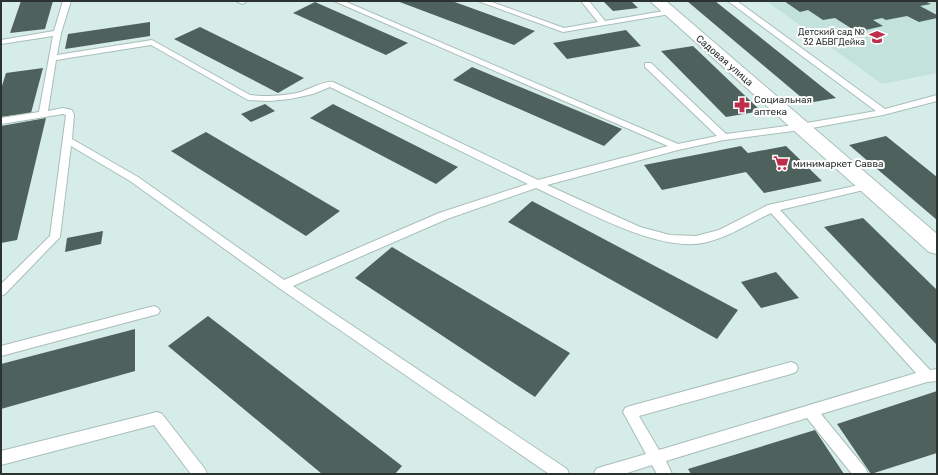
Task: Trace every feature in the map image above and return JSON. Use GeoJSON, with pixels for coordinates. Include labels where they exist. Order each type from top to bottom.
{"type":"FeatureCollection","features":[{"type":"Feature","properties":{"kind":"street","name":"Садовая улица"},"geometry":{"type":"LineString","coordinates":[[664,7],[937,246]]}},
{"type":"Feature","properties":{"kind":"lane"},"geometry":{"type":"LineString","coordinates":[[43,114],[57,33],[67,1]]}},
{"type":"Feature","properties":{"kind":"lane"},"geometry":{"type":"LineString","coordinates":[[338,1],[677,147]]}},
{"type":"Feature","properties":{"kind":"lane"},"geometry":{"type":"LineString","coordinates":[[482,1],[563,30],[664,7]]}},
{"type":"Feature","properties":{"kind":"lane"},"geometry":{"type":"LineString","coordinates":[[585,1],[603,22]]}},
{"type":"Feature","properties":{"kind":"lane"},"geometry":{"type":"LineString","coordinates":[[732,1],[883,112]]}},
{"type":"Feature","properties":{"kind":"lane"},"geometry":{"type":"LineString","coordinates":[[1,42],[57,33]]}},
{"type":"Feature","properties":{"kind":"lane"},"geometry":{"type":"LineString","coordinates":[[53,58],[152,42],[248,97],[275,99],[317,90],[330,84],[537,184],[637,230],[670,239],[696,240],[722,233],[772,208],[868,186]]}},
{"type":"Feature","properties":{"kind":"lane"},"geometry":{"type":"LineString","coordinates":[[648,65],[724,137]]}},
{"type":"Feature","properties":{"kind":"lane"},"geometry":{"type":"LineString","coordinates":[[283,285],[443,216],[537,184],[677,147],[724,137],[801,127],[883,112],[937,98]]}},
{"type":"Feature","properties":{"kind":"lane"},"geometry":{"type":"LineString","coordinates":[[1,121],[63,111],[69,112],[70,116],[55,237],[1,291]]}},
{"type":"Feature","properties":{"kind":"lane"},"geometry":{"type":"LineString","coordinates":[[67,140],[134,180],[283,285],[562,474]]}},
{"type":"Feature","properties":{"kind":"lane"},"geometry":{"type":"LineString","coordinates":[[601,474],[932,376],[772,208]]}},
{"type":"Feature","properties":{"kind":"lane"},"geometry":{"type":"LineString","coordinates":[[1,351],[154,311]]}},
{"type":"Feature","properties":{"kind":"lane"},"geometry":{"type":"LineString","coordinates":[[665,474],[630,412],[791,368]]}},
{"type":"Feature","properties":{"kind":"lane"},"geometry":{"type":"LineString","coordinates":[[810,411],[861,474]]}},
{"type":"Feature","properties":{"kind":"lane"},"geometry":{"type":"LineString","coordinates":[[1,458],[157,418],[200,474]]}},
{"type":"Feature","properties":{"kind":"shaded area","name":"Детский сад № 32 АБВГДейка"},"geometry":{"type":"Polygon","coordinates":[[[766,1],[937,1],[937,73],[882,84],[766,1]]]}},
{"type":"Feature","properties":{"kind":"building"},"geometry":{"type":"Polygon","coordinates":[[[21,1],[53,1],[45,29],[10,33],[21,1]]]}},
{"type":"Feature","properties":{"kind":"building"},"geometry":{"type":"Polygon","coordinates":[[[397,1],[452,1],[535,31],[514,45],[397,1]]]}},
{"type":"Feature","properties":{"kind":"building"},"geometry":{"type":"Polygon","coordinates":[[[603,1],[631,1],[638,8],[613,11],[603,1]]]}},
{"type":"Feature","properties":{"kind":"building"},"geometry":{"type":"Polygon","coordinates":[[[687,1],[715,1],[836,98],[808,103],[687,1]]]}},
{"type":"Feature","properties":{"kind":"building"},"geometry":{"type":"Polygon","coordinates":[[[784,1],[925,1],[931,4],[920,6],[937,15],[937,18],[919,22],[907,16],[886,20],[882,18],[873,20],[883,26],[857,32],[835,18],[823,20],[808,10],[800,12],[784,1]]]}},
{"type":"Feature","properties":{"kind":"building"},"geometry":{"type":"Polygon","coordinates":[[[315,2],[408,43],[386,55],[293,13],[315,2]]]}},
{"type":"Feature","properties":{"kind":"building"},"geometry":{"type":"Polygon","coordinates":[[[150,22],[150,36],[65,49],[68,34],[150,22]]]}},
{"type":"Feature","properties":{"kind":"building"},"geometry":{"type":"Polygon","coordinates":[[[200,27],[304,78],[278,93],[174,39],[200,27]]]}},
{"type":"Feature","properties":{"kind":"building"},"geometry":{"type":"Polygon","coordinates":[[[626,30],[641,46],[567,59],[553,43],[626,30]]]}},
{"type":"Feature","properties":{"kind":"building"},"geometry":{"type":"Polygon","coordinates":[[[693,46],[761,111],[726,117],[661,51],[693,46]]]}},
{"type":"Feature","properties":{"kind":"building"},"geometry":{"type":"Polygon","coordinates":[[[472,67],[622,129],[604,146],[453,80],[472,67]]]}},
{"type":"Feature","properties":{"kind":"building"},"geometry":{"type":"Polygon","coordinates":[[[43,68],[31,113],[1,117],[1,89],[6,73],[43,68]]]}},
{"type":"Feature","properties":{"kind":"building"},"geometry":{"type":"Polygon","coordinates":[[[265,104],[275,111],[251,122],[241,114],[265,104]]]}},
{"type":"Feature","properties":{"kind":"building"},"geometry":{"type":"Polygon","coordinates":[[[333,104],[458,167],[436,184],[310,118],[333,104]]]}},
{"type":"Feature","properties":{"kind":"building"},"geometry":{"type":"Polygon","coordinates":[[[46,118],[17,240],[1,243],[1,126],[46,118]]]}},
{"type":"Feature","properties":{"kind":"building"},"geometry":{"type":"Polygon","coordinates":[[[206,132],[340,211],[306,236],[171,151],[206,132]]]}},
{"type":"Feature","properties":{"kind":"building"},"geometry":{"type":"Polygon","coordinates":[[[886,136],[937,177],[937,220],[849,145],[886,136]]]}},
{"type":"Feature","properties":{"kind":"building"},"geometry":{"type":"Polygon","coordinates":[[[741,146],[748,153],[786,146],[822,181],[764,193],[746,172],[662,190],[644,165],[741,146]]]}},
{"type":"Feature","properties":{"kind":"building"},"geometry":{"type":"Polygon","coordinates":[[[532,201],[738,310],[717,339],[508,222],[532,201]]]}},
{"type":"Feature","properties":{"kind":"building"},"geometry":{"type":"Polygon","coordinates":[[[863,218],[937,290],[937,345],[824,227],[863,218]]]}},
{"type":"Feature","properties":{"kind":"building"},"geometry":{"type":"Polygon","coordinates":[[[103,231],[101,244],[65,252],[67,238],[103,231]]]}},
{"type":"Feature","properties":{"kind":"building"},"geometry":{"type":"Polygon","coordinates":[[[392,247],[570,353],[535,397],[355,278],[392,247]]]}},
{"type":"Feature","properties":{"kind":"building"},"geometry":{"type":"Polygon","coordinates":[[[776,272],[799,298],[761,308],[741,282],[776,272]]]}},
{"type":"Feature","properties":{"kind":"building"},"geometry":{"type":"Polygon","coordinates":[[[208,316],[402,466],[395,474],[322,474],[168,346],[208,316]]]}},
{"type":"Feature","properties":{"kind":"building"},"geometry":{"type":"Polygon","coordinates":[[[135,329],[135,371],[1,409],[1,364],[135,329]]]}},
{"type":"Feature","properties":{"kind":"building"},"geometry":{"type":"Polygon","coordinates":[[[937,391],[937,453],[871,474],[837,424],[937,391]]]}},
{"type":"Feature","properties":{"kind":"building"},"geometry":{"type":"Polygon","coordinates":[[[815,430],[844,474],[691,474],[688,469],[815,430]]]}},
{"type":"Feature","properties":{"kind":"place","name":"Детский сад № 32 АБВГДейка"},"geometry":{"type":"Point","coordinates":[877,37]}},
{"type":"Feature","properties":{"kind":"place","name":"Социальная аптека"},"geometry":{"type":"Point","coordinates":[742,105]}},
{"type":"Feature","properties":{"kind":"place","name":"минимаркет Савва"},"geometry":{"type":"Point","coordinates":[781,163]}}]}
